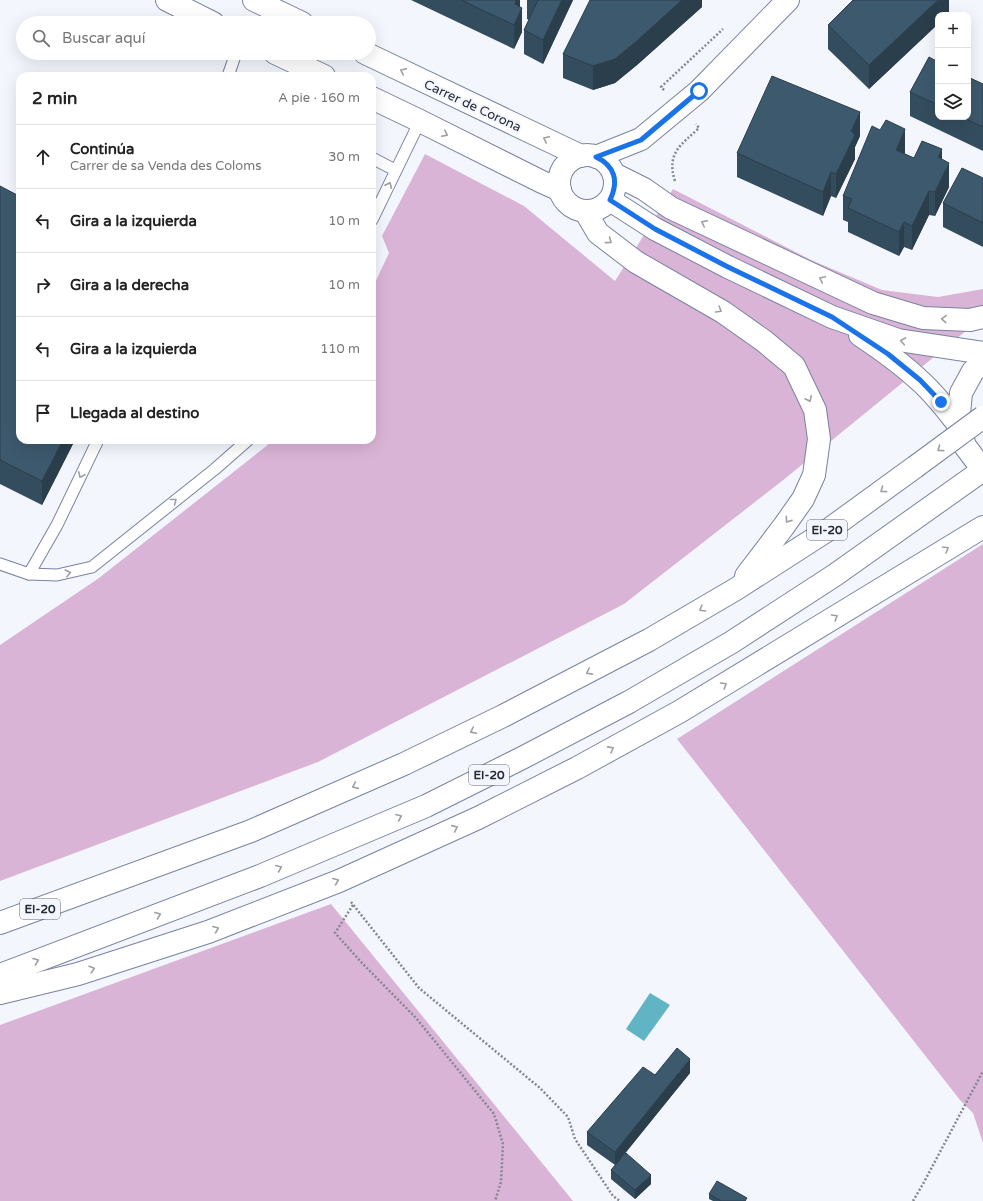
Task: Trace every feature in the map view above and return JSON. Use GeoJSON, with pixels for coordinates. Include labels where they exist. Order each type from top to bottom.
{"type":"FeatureCollection","features":[{"type":"Feature","properties":{"kind":"main road"},"geometry":{"type":"LineString","coordinates":[[166,0],[199,16]]}},
{"type":"Feature","properties":{"kind":"main road"},"geometry":{"type":"LineString","coordinates":[[254,0],[283,6],[294,16]]}},
{"type":"Feature","properties":{"kind":"main road"},"geometry":{"type":"LineString","coordinates":[[589,156],[604,161],[610,166],[614,174],[615,183],[614,192],[610,200],[595,210],[585,211],[569,205],[563,198],[559,181],[561,172],[566,165],[573,160],[641,140],[699,91],[788,0]]}},
{"type":"Feature","properties":{"kind":"main road","name":"Carrer de Corona"},"geometry":{"type":"LineString","coordinates":[[376,58],[589,156]]}},
{"type":"Feature","properties":{"kind":"main road"},"geometry":{"type":"LineString","coordinates":[[290,60],[315,72]]}},
{"type":"Feature","properties":{"kind":"main road"},"geometry":{"type":"LineString","coordinates":[[376,100],[560,190]]}},
{"type":"Feature","properties":{"kind":"main road"},"geometry":{"type":"LineString","coordinates":[[614,174],[644,189],[671,208],[874,302],[923,318],[970,320],[983,317]]}},
{"type":"Feature","properties":{"kind":"main road"},"geometry":{"type":"LineString","coordinates":[[610,200],[648,225],[668,236],[728,267],[832,317],[898,340],[983,353]]}},
{"type":"Feature","properties":{"kind":"main road"},"geometry":{"type":"LineString","coordinates":[[585,211],[598,233],[636,262],[723,312],[764,341],[794,366],[815,410],[819,439],[814,475],[803,499],[736,589]]}},
{"type":"Feature","properties":{"kind":"main road"},"geometry":{"type":"LineString","coordinates":[[832,317],[888,354],[920,380],[941,402],[958,424],[965,446],[983,468]]}},
{"type":"Feature","properties":{"kind":"main road"},"geometry":{"type":"LineString","coordinates":[[958,424],[961,393],[973,371],[983,364]]}},
{"type":"Feature","properties":{"kind":"main road","name":"EI-20"},"geometry":{"type":"LineString","coordinates":[[0,924],[251,831],[404,764],[584,675],[649,640],[736,589],[831,528],[983,417]]}},
{"type":"Feature","properties":{"kind":"main road","name":"EI-20"},"geometry":{"type":"LineString","coordinates":[[0,975],[260,876],[426,806],[522,758],[629,702],[732,642],[835,575],[983,468]]}},
{"type":"Feature","properties":{"kind":"main road"},"geometry":{"type":"LineString","coordinates":[[0,993],[78,974],[208,932],[339,880],[478,818],[577,768],[678,712],[983,526]]}},
{"type":"Feature","properties":{"kind":"lane"},"geometry":{"type":"LineString","coordinates":[[229,72],[234,60]]}},
{"type":"Feature","properties":{"kind":"lane"},"geometry":{"type":"LineString","coordinates":[[376,211],[420,121]]}},
{"type":"Feature","properties":{"kind":"lane"},"geometry":{"type":"LineString","coordinates":[[376,160],[395,170]]}},
{"type":"Feature","properties":{"kind":"lane"},"geometry":{"type":"LineString","coordinates":[[29,574],[57,525],[96,444]]}},
{"type":"Feature","properties":{"kind":"lane"},"geometry":{"type":"LineString","coordinates":[[0,564],[29,574],[57,575],[92,567],[215,469],[243,444]]}},
{"type":"Feature","properties":{"kind":"path"},"geometry":{"type":"LineString","coordinates":[[676,184],[672,160],[679,147],[699,128],[661,87],[727,26]]}},
{"type":"Feature","properties":{"kind":"path"},"geometry":{"type":"LineString","coordinates":[[495,1201],[501,1182],[503,1144],[494,1114],[416,1018],[335,933],[353,905],[419,988],[540,1088],[568,1117],[575,1139],[613,1196],[620,1201]]}},
{"type":"Feature","properties":{"kind":"path"},"geometry":{"type":"LineString","coordinates":[[913,1201],[924,1184],[983,1071]]}},
{"type":"Feature","properties":{"kind":"shaded area"},"geometry":{"type":"Polygon","coordinates":[[[425,154],[524,206],[615,281],[673,189],[811,260],[882,290],[938,297],[983,289],[983,317],[782,481],[624,604],[318,762],[0,881],[0,645],[99,578],[269,444],[376,444],[376,281],[389,253],[382,236],[425,154]]]}},
{"type":"Feature","properties":{"kind":"shaded area"},"geometry":{"type":"Polygon","coordinates":[[[983,544],[983,1143],[973,1113],[960,1100],[677,739],[983,544]]]}},
{"type":"Feature","properties":{"kind":"shaded area"},"geometry":{"type":"Polygon","coordinates":[[[331,904],[573,1201],[0,1201],[0,1025],[331,904]]]}},
{"type":"Feature","properties":{"kind":"water"},"geometry":{"type":"Polygon","coordinates":[[[650,993],[670,1005],[644,1041],[626,1029],[650,993]]]}},
{"type":"Feature","properties":{"kind":"building"},"geometry":{"type":"Polygon","coordinates":[[[461,0],[516,0],[515,4],[522,8],[514,25],[461,0]]]}},
{"type":"Feature","properties":{"kind":"building"},"geometry":{"type":"Polygon","coordinates":[[[538,0],[562,0],[543,40],[524,30],[538,0]]]}},
{"type":"Feature","properties":{"kind":"building"},"geometry":{"type":"Polygon","coordinates":[[[590,0],[682,0],[615,59],[593,66],[563,54],[590,0]]]}},
{"type":"Feature","properties":{"kind":"building"},"geometry":{"type":"Polygon","coordinates":[[[853,0],[938,0],[869,65],[828,25],[853,0]]]}},
{"type":"Feature","properties":{"kind":"building"},"geometry":{"type":"Polygon","coordinates":[[[929,57],[935,60],[935,104],[910,92],[929,57]]]}},
{"type":"Feature","properties":{"kind":"building"},"geometry":{"type":"Polygon","coordinates":[[[772,76],[860,112],[851,131],[855,135],[836,174],[831,172],[823,192],[737,153],[772,76]]]}},
{"type":"Feature","properties":{"kind":"building"},"geometry":{"type":"Polygon","coordinates":[[[971,78],[983,84],[983,127],[968,120],[971,120],[971,78]]]}},
{"type":"Feature","properties":{"kind":"building"},"geometry":{"type":"Polygon","coordinates":[[[886,120],[905,129],[896,150],[914,158],[922,141],[942,149],[938,157],[949,163],[935,192],[929,191],[912,226],[904,222],[899,232],[848,208],[852,199],[843,196],[872,126],[880,130],[886,120]]]}},
{"type":"Feature","properties":{"kind":"building"},"geometry":{"type":"Polygon","coordinates":[[[962,168],[983,178],[983,223],[943,203],[962,168]]]}},
{"type":"Feature","properties":{"kind":"building"},"geometry":{"type":"Polygon","coordinates":[[[0,186],[16,194],[16,444],[61,444],[42,481],[0,460],[0,186]]]}},
{"type":"Feature","properties":{"kind":"building"},"geometry":{"type":"Polygon","coordinates":[[[677,1048],[690,1059],[615,1152],[587,1132],[643,1067],[655,1075],[677,1048]]]}},
{"type":"Feature","properties":{"kind":"building"},"geometry":{"type":"Polygon","coordinates":[[[626,1153],[651,1175],[635,1190],[611,1170],[626,1153]]]}},
{"type":"Feature","properties":{"kind":"building"},"geometry":{"type":"Polygon","coordinates":[[[717,1181],[747,1198],[745,1201],[721,1201],[709,1194],[717,1181]]]}},
{"type":"Feature","properties":{"kind":"route"},"geometry":{"type":"LineString","coordinates":[[699,91],[641,140],[596,157],[610,166],[614,174],[614,192],[610,200],[655,229],[728,267],[832,317],[888,354],[920,380],[941,402]]}}]}
